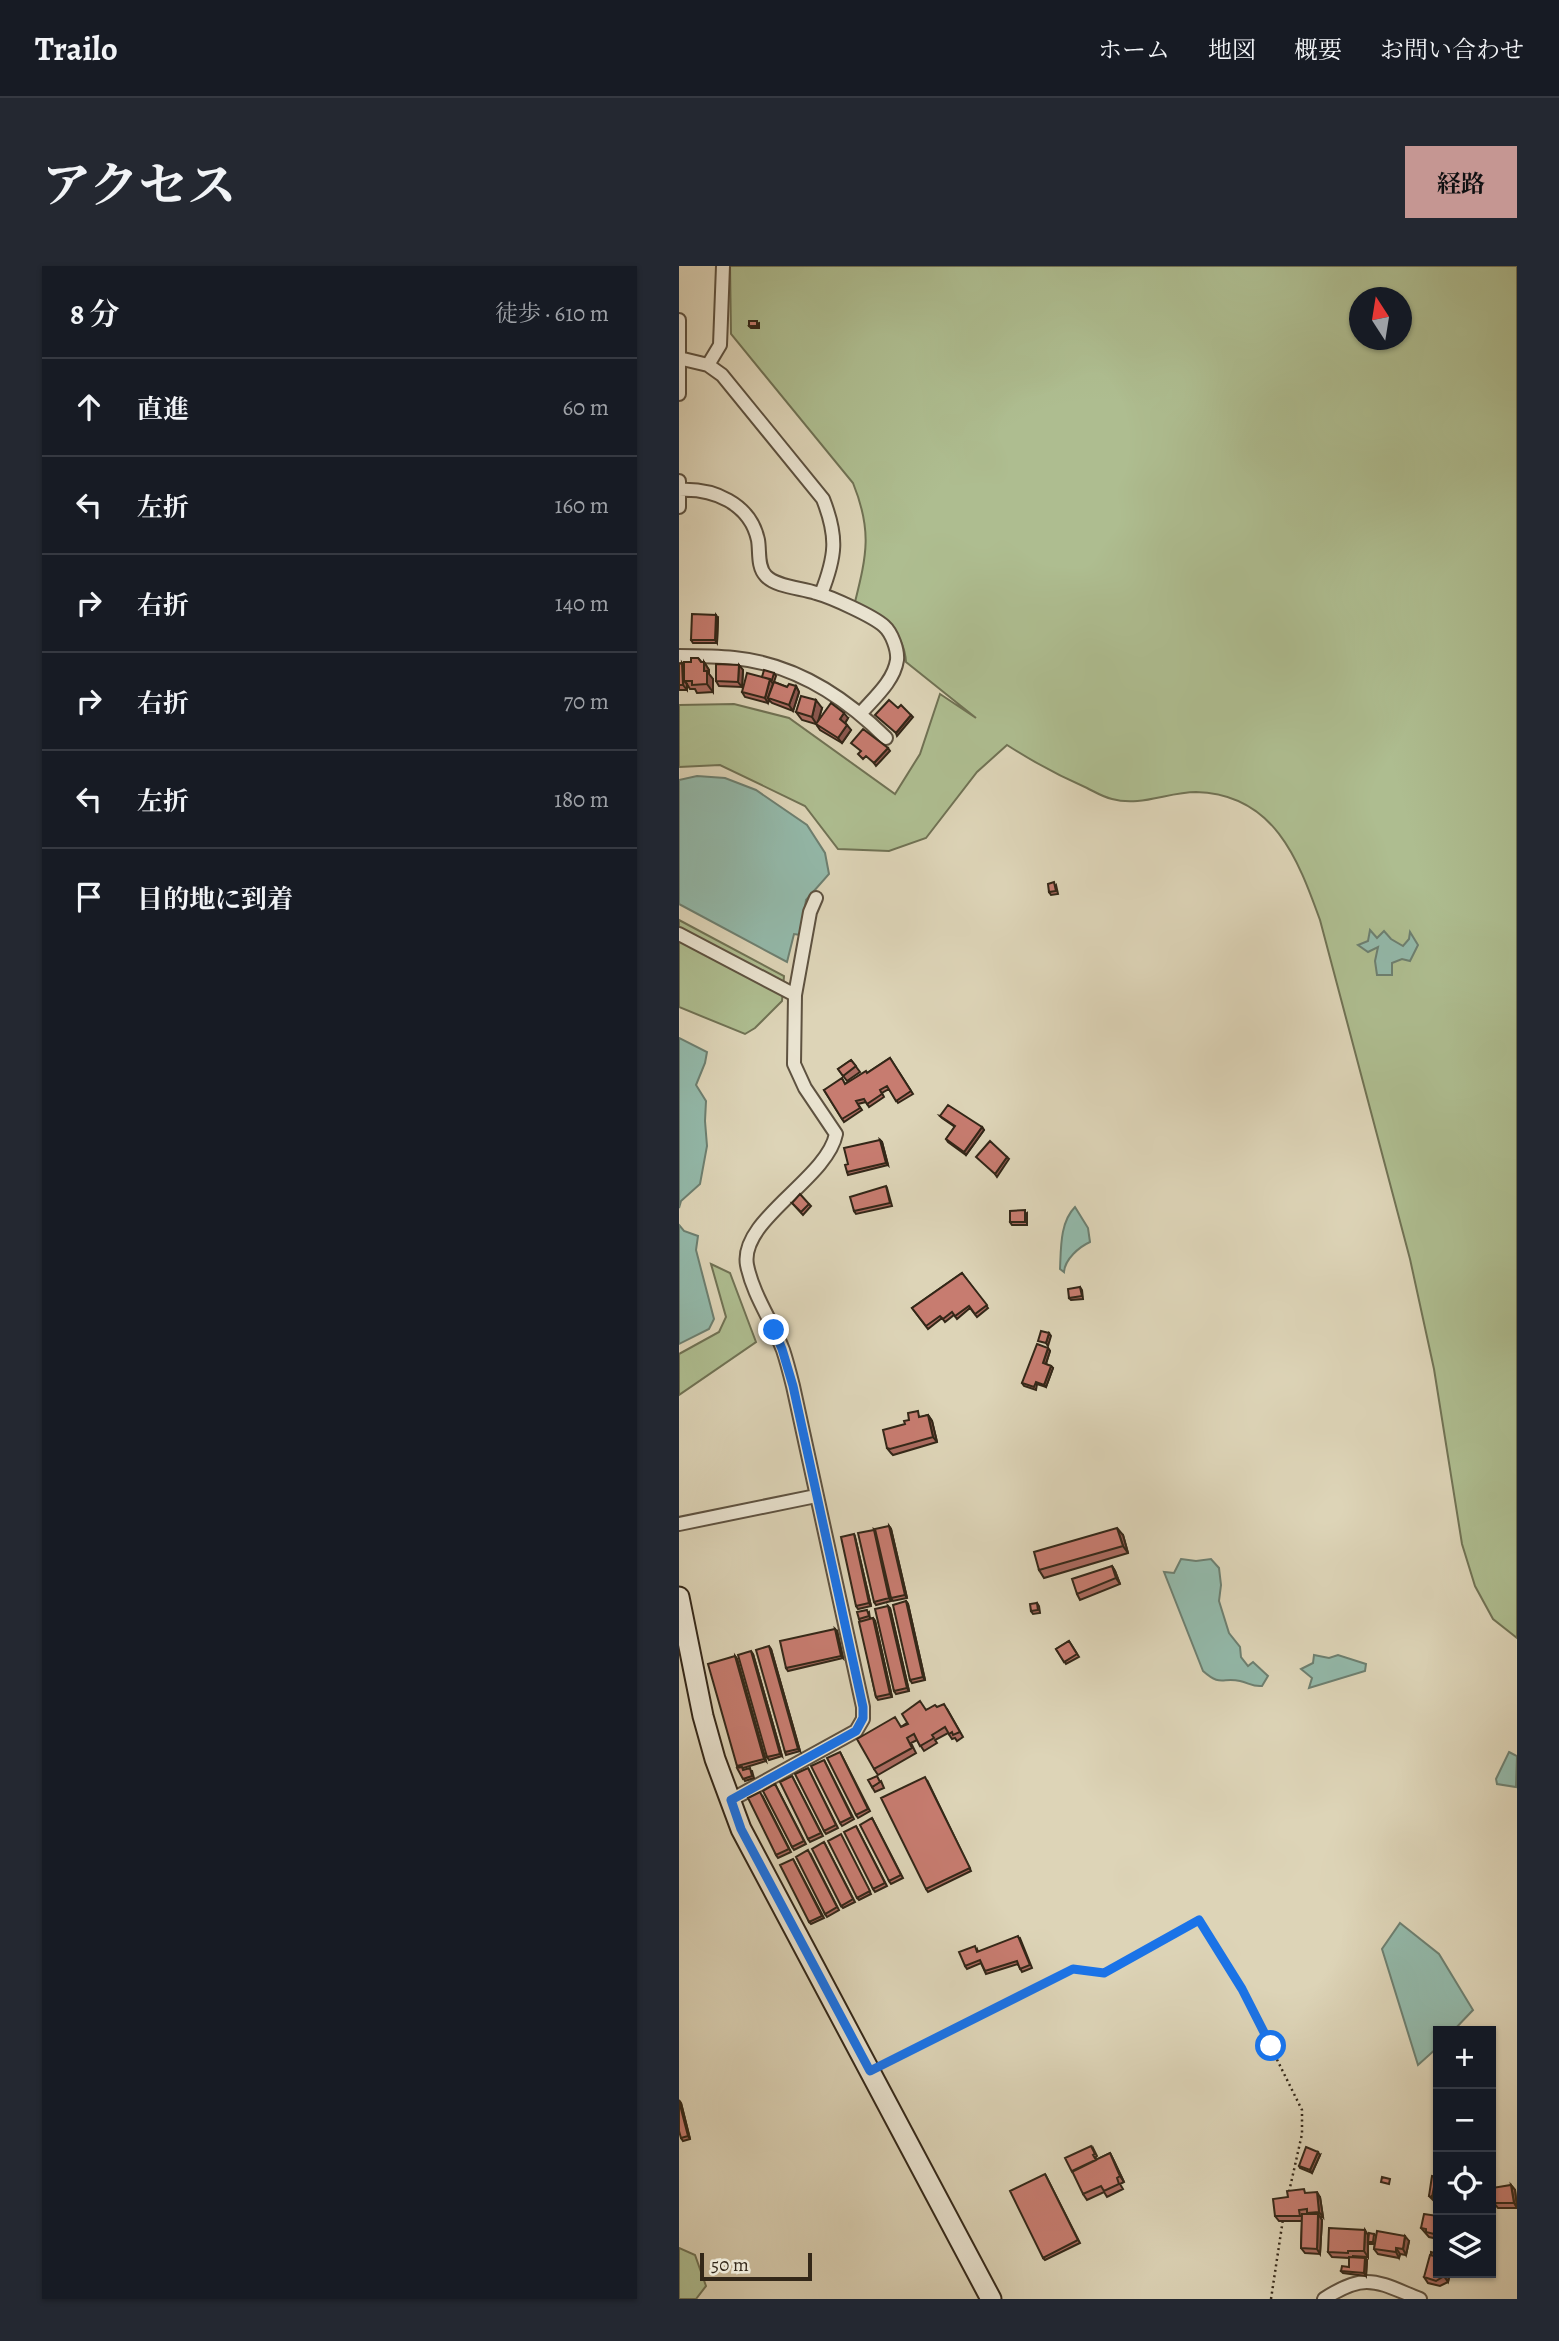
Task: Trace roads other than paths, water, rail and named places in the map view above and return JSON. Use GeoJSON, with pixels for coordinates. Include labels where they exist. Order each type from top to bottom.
{"type":"FeatureCollection","features":[{"type":"Feature","properties":{"kind":"street"},"geometry":{"type":"LineString","coordinates":[[708,365],[720,345],[723,266]]}},
{"type":"Feature","properties":{"kind":"street"},"geometry":{"type":"LineString","coordinates":[[679,320],[679,394]]}},
{"type":"Feature","properties":{"kind":"street"},"geometry":{"type":"LineString","coordinates":[[679,358],[708,365],[722,375],[823,499],[835,541],[831,568],[821,594]]}},
{"type":"Feature","properties":{"kind":"street"},"geometry":{"type":"LineString","coordinates":[[679,481],[679,507]]}},
{"type":"Feature","properties":{"kind":"street"},"geometry":{"type":"LineString","coordinates":[[679,490],[696,489],[718,494],[737,506],[750,521],[758,538],[760,566],[764,574],[772,580],[821,594],[884,626],[894,643],[897,660],[890,679],[861,713]]}},
{"type":"Feature","properties":{"kind":"street"},"geometry":{"type":"LineString","coordinates":[[679,642],[679,656],[734,658],[782,668],[814,682],[861,713],[886,738]]}},
{"type":"Feature","properties":{"kind":"street"},"geometry":{"type":"LineString","coordinates":[[731,1800],[856,1731],[863,1718],[793,1386],[782,1349],[756,1293],[746,1262],[752,1237],[811,1174],[834,1142],[836,1134],[805,1088],[794,1064],[795,995],[810,912],[816,898]]}},
{"type":"Feature","properties":{"kind":"street"},"geometry":{"type":"LineString","coordinates":[[679,934],[795,995]]}},
{"type":"Feature","properties":{"kind":"street"},"geometry":{"type":"LineString","coordinates":[[679,1524],[816,1496]]}},
{"type":"Feature","properties":{"kind":"street"},"geometry":{"type":"LineString","coordinates":[[679,1597],[703,1716],[715,1759],[741,1829],[991,2299]]}},
{"type":"Feature","properties":{"kind":"street"},"geometry":{"type":"LineString","coordinates":[[1324,2299],[1343,2286],[1367,2281],[1420,2299]]}}]}
